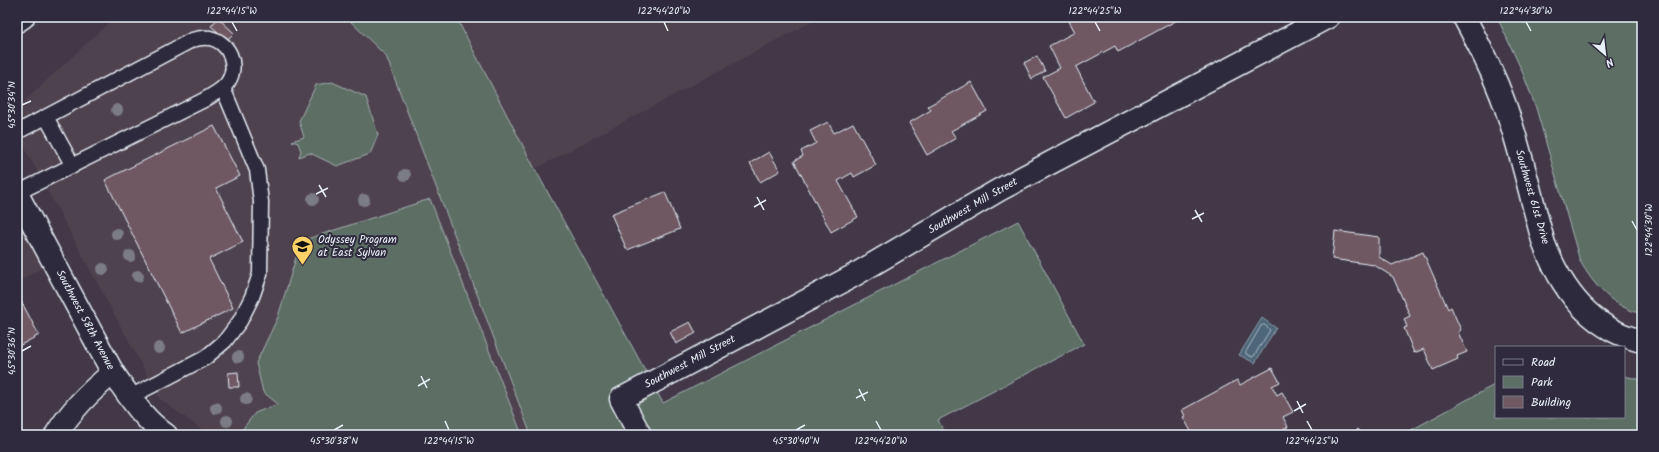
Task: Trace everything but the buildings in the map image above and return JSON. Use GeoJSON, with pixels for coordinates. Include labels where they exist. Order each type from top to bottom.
{"type":"FeatureCollection","features":[{"type":"Feature","properties":{"kind":"street"},"geometry":{"type":"LineString","coordinates":[[17,21],[23,17]]}},
{"type":"Feature","properties":{"kind":"street","name":"Southwest Mill Street"},"geometry":{"type":"LineString","coordinates":[[640,435],[621,399],[851,277],[999,190],[1328,17]]}},
{"type":"Feature","properties":{"kind":"street","name":"Southwest 61st Drive"},"geometry":{"type":"LineString","coordinates":[[1464,17],[1483,52],[1502,95],[1510,118],[1544,244],[1557,273],[1571,295],[1584,310],[1598,322],[1616,333],[1642,341]]}},
{"type":"Feature","properties":{"kind":"street","name":"Southwest 58th Avenue"},"geometry":{"type":"LineString","coordinates":[[17,194],[113,373],[152,425],[166,435]]}},
{"type":"Feature","properties":{"kind":"street"},"geometry":{"type":"LineString","coordinates":[[56,435],[76,406],[94,388],[113,373]]}},
{"type":"Feature","properties":{"kind":"lane"},"geometry":{"type":"LineString","coordinates":[[17,132],[192,40],[210,38],[219,41],[231,54],[233,64],[232,73],[223,88],[204,100],[17,194]]}},
{"type":"Feature","properties":{"kind":"lane"},"geometry":{"type":"LineString","coordinates":[[130,397],[205,358],[225,341],[240,321],[252,297],[260,274],[261,202],[257,170],[223,88]]}},
{"type":"Feature","properties":{"kind":"lane"},"geometry":{"type":"LineString","coordinates":[[46,117],[73,166]]}},
{"type":"Feature","properties":{"kind":"shaded area","name":"Odyssey Program at East Sylvan"},"geometry":{"type":"Polygon","coordinates":[[[115,17],[384,17],[608,435],[209,435],[160,399],[17,134],[17,108],[115,17]]]}},
{"type":"Feature","properties":{"kind":"shaded area"},"geometry":{"type":"Polygon","coordinates":[[[456,17],[820,17],[535,169],[456,17]]]}},
{"type":"Feature","properties":{"kind":"shaded area"},"geometry":{"type":"Polygon","coordinates":[[[17,211],[47,265],[17,282],[17,211]]]}},
{"type":"Feature","properties":{"kind":"green space"},"geometry":{"type":"Polygon","coordinates":[[[346,17],[456,17],[535,169],[663,403],[1018,221],[1084,344],[938,420],[946,435],[531,435],[386,56],[346,17]]]}},
{"type":"Feature","properties":{"kind":"green space"},"geometry":{"type":"Polygon","coordinates":[[[1497,17],[1642,17],[1642,314],[1632,311],[1613,301],[1598,287],[1580,261],[1536,108],[1522,71],[1497,17]]]}},
{"type":"Feature","properties":{"kind":"green space"},"geometry":{"type":"Polygon","coordinates":[[[332,82],[366,97],[378,135],[370,154],[337,166],[310,153],[299,157],[301,151],[298,143],[292,141],[304,137],[299,121],[316,85],[332,82]]]}},
{"type":"Feature","properties":{"kind":"green space"},"geometry":{"type":"Polygon","coordinates":[[[430,199],[522,435],[238,435],[255,413],[278,404],[263,392],[256,363],[278,317],[301,241],[430,199]]]}},
{"type":"Feature","properties":{"kind":"green space"},"geometry":{"type":"Polygon","coordinates":[[[1625,376],[1642,380],[1642,435],[1402,435],[1495,385],[1495,418],[1625,418],[1625,376]]]}},
{"type":"Feature","properties":{"kind":"water"},"geometry":{"type":"Polygon","coordinates":[[[1262,318],[1276,328],[1255,363],[1239,355],[1262,318]]]}},
{"type":"Feature","properties":{"kind":"place","name":"Odyssey Program at East Sylvan"},"geometry":{"type":"Point","coordinates":[303,266]}}]}
